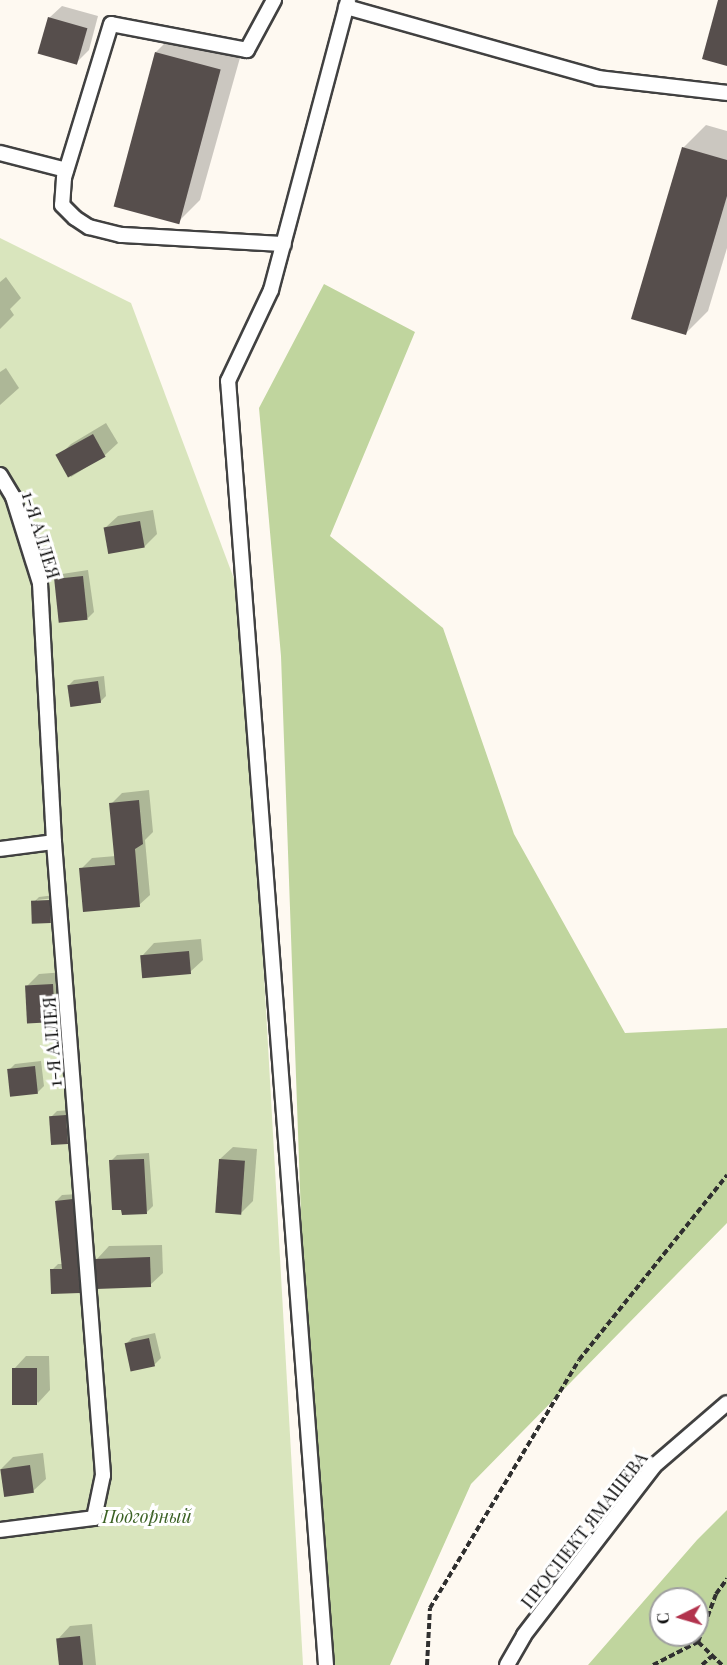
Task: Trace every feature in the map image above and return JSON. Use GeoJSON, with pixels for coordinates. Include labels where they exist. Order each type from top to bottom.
{"type":"FeatureCollection","features":[{"type":"Feature","properties":{"kind":"lane"},"geometry":{"type":"LineString","coordinates":[[274,0],[247,50],[111,24],[66,170],[62,205],[75,218],[89,227],[121,235],[284,244]]}},
{"type":"Feature","properties":{"kind":"lane"},"geometry":{"type":"LineString","coordinates":[[326,1665],[228,381],[271,290],[347,4],[598,78],[727,93]]}},
{"type":"Feature","properties":{"kind":"lane"},"geometry":{"type":"LineString","coordinates":[[0,153],[66,170]]}},
{"type":"Feature","properties":{"kind":"lane","name":"1-Я АЛЛЕЯ"},"geometry":{"type":"LineString","coordinates":[[0,476],[13,496],[40,583],[54,842],[103,1474],[94,1518],[0,1530]]}},
{"type":"Feature","properties":{"kind":"lane"},"geometry":{"type":"LineString","coordinates":[[0,849],[54,842]]}},
{"type":"Feature","properties":{"kind":"lane","name":"ПРОСПЕКТ ЯМАШЕВА"},"geometry":{"type":"LineString","coordinates":[[507,1665],[524,1635],[654,1466],[727,1403]]}},
{"type":"Feature","properties":{"kind":"path"},"geometry":{"type":"LineString","coordinates":[[427,1665],[430,1608],[579,1360],[727,1175]]}},
{"type":"Feature","properties":{"kind":"path"},"geometry":{"type":"LineString","coordinates":[[709,1613],[716,1594],[727,1579]]}},
{"type":"Feature","properties":{"kind":"path"},"geometry":{"type":"LineString","coordinates":[[653,1665],[688,1647]]}},
{"type":"Feature","properties":{"kind":"path"},"geometry":{"type":"LineString","coordinates":[[703,1647],[722,1665]]}},
{"type":"Feature","properties":{"kind":"path"},"geometry":{"type":"LineString","coordinates":[[702,1665],[712,1656]]}},
{"type":"Feature","properties":{"kind":"green space","name":"Подгорный"},"geometry":{"type":"Polygon","coordinates":[[[0,238],[131,303],[243,603],[303,1665],[0,1665],[0,238]]]}},
{"type":"Feature","properties":{"kind":"green space"},"geometry":{"type":"Polygon","coordinates":[[[324,284],[415,332],[330,536],[443,628],[514,834],[625,1033],[727,1028],[727,1223],[471,1484],[390,1665],[317,1665],[281,656],[259,408],[324,284]]]}},
{"type":"Feature","properties":{"kind":"green space"},"geometry":{"type":"Polygon","coordinates":[[[727,1510],[727,1665],[588,1665],[649,1595],[649,1647],[709,1647],[709,1587],[656,1587],[727,1510]]]}},
{"type":"Feature","properties":{"kind":"building"},"geometry":{"type":"Polygon","coordinates":[[[718,0],[727,0],[727,66],[702,59],[718,0]]]}},
{"type":"Feature","properties":{"kind":"building"},"geometry":{"type":"Polygon","coordinates":[[[48,17],[87,28],[77,65],[38,54],[48,17]]]}},
{"type":"Feature","properties":{"kind":"building"},"geometry":{"type":"Polygon","coordinates":[[[155,52],[221,70],[179,224],[114,207],[155,52]]]}},
{"type":"Feature","properties":{"kind":"building"},"geometry":{"type":"Polygon","coordinates":[[[682,147],[727,160],[727,196],[686,335],[631,319],[682,147]]]}},
{"type":"Feature","properties":{"kind":"building"},"geometry":{"type":"Polygon","coordinates":[[[93,434],[106,457],[68,478],[55,455],[93,434]]]}},
{"type":"Feature","properties":{"kind":"building"},"geometry":{"type":"Polygon","coordinates":[[[140,521],[145,548],[108,554],[104,527],[140,521]]]}},
{"type":"Feature","properties":{"kind":"building"},"geometry":{"type":"Polygon","coordinates":[[[83,576],[88,620],[59,623],[54,579],[83,576]]]}},
{"type":"Feature","properties":{"kind":"building"},"geometry":{"type":"Polygon","coordinates":[[[98,681],[101,703],[70,707],[67,685],[98,681]]]}},
{"type":"Feature","properties":{"kind":"building"},"geometry":{"type":"Polygon","coordinates":[[[139,800],[143,844],[135,849],[140,907],[83,912],[79,868],[115,865],[109,803],[139,800]]]}},
{"type":"Feature","properties":{"kind":"building"},"geometry":{"type":"Polygon","coordinates":[[[50,900],[51,923],[32,924],[31,901],[50,900]]]}},
{"type":"Feature","properties":{"kind":"building"},"geometry":{"type":"Polygon","coordinates":[[[189,951],[191,974],[142,978],[140,955],[189,951]]]}},
{"type":"Feature","properties":{"kind":"building"},"geometry":{"type":"Polygon","coordinates":[[[53,984],[55,1022],[27,1023],[25,985],[53,984]]]}},
{"type":"Feature","properties":{"kind":"building"},"geometry":{"type":"Polygon","coordinates":[[[35,1066],[38,1094],[10,1097],[7,1069],[35,1066]]]}},
{"type":"Feature","properties":{"kind":"building"},"geometry":{"type":"Polygon","coordinates":[[[66,1115],[68,1144],[51,1145],[49,1116],[66,1115]]]}},
{"type":"Feature","properties":{"kind":"building"},"geometry":{"type":"Polygon","coordinates":[[[144,1159],[147,1214],[122,1215],[121,1210],[112,1210],[109,1160],[144,1159]]]}},
{"type":"Feature","properties":{"kind":"building"},"geometry":{"type":"Polygon","coordinates":[[[219,1159],[245,1161],[241,1215],[215,1213],[219,1159]]]}},
{"type":"Feature","properties":{"kind":"building"},"geometry":{"type":"Polygon","coordinates":[[[73,1199],[80,1293],[51,1294],[50,1269],[62,1269],[55,1201],[73,1199]]]}},
{"type":"Feature","properties":{"kind":"building"},"geometry":{"type":"Polygon","coordinates":[[[150,1257],[151,1287],[96,1289],[95,1259],[150,1257]]]}},
{"type":"Feature","properties":{"kind":"building"},"geometry":{"type":"Polygon","coordinates":[[[149,1338],[155,1366],[131,1372],[125,1343],[149,1338]]]}},
{"type":"Feature","properties":{"kind":"building"},"geometry":{"type":"Polygon","coordinates":[[[12,1368],[37,1368],[37,1405],[12,1405],[12,1368]]]}},
{"type":"Feature","properties":{"kind":"building"},"geometry":{"type":"Polygon","coordinates":[[[30,1465],[34,1493],[4,1497],[0,1469],[30,1465]]]}},
{"type":"Feature","properties":{"kind":"building"},"geometry":{"type":"Polygon","coordinates":[[[80,1636],[83,1665],[59,1665],[56,1639],[80,1636]]]}}]}
